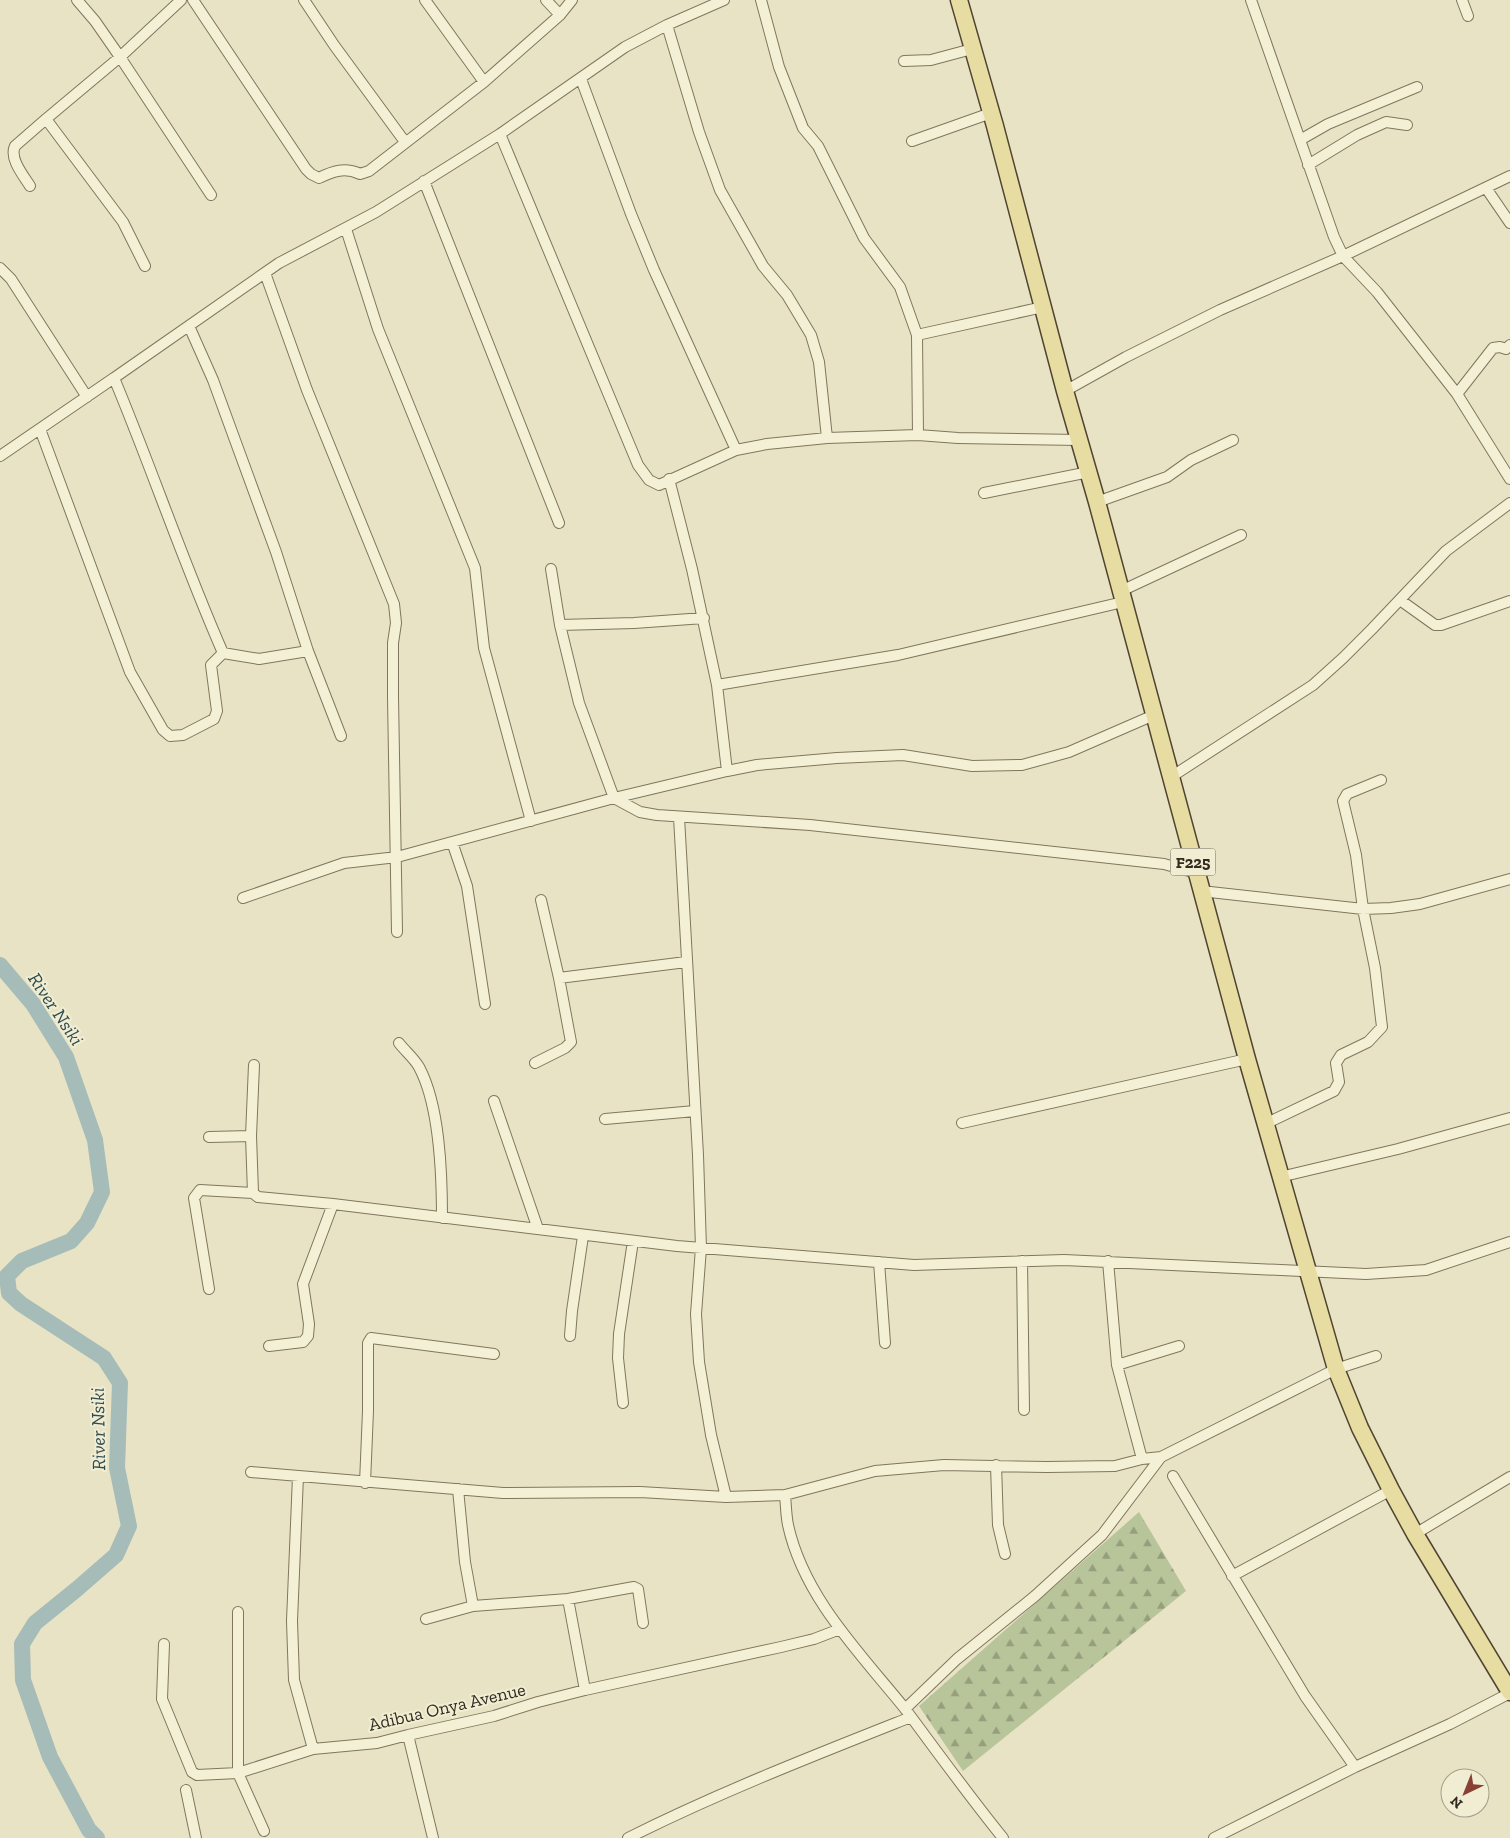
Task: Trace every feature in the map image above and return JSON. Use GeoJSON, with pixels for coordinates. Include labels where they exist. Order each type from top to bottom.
{"type":"FeatureCollection","features":[{"type":"Feature","properties":{"kind":"main road","name":"F225"},"geometry":{"type":"LineString","coordinates":[[959,0],[1065,391],[1098,502],[1247,1059],[1336,1369],[1360,1428],[1391,1490],[1415,1534],[1510,1693]]}},
{"type":"Feature","properties":{"kind":"street"},"geometry":{"type":"LineString","coordinates":[[77,0],[95,21],[120,57],[210,195]]}},
{"type":"Feature","properties":{"kind":"street"},"geometry":{"type":"LineString","coordinates":[[30,186],[14,159],[13,151],[15,146],[120,57],[181,0]]}},
{"type":"Feature","properties":{"kind":"street"},"geometry":{"type":"LineString","coordinates":[[193,0],[311,174],[319,178],[331,172],[342,170],[351,170],[360,174],[369,171],[484,82],[560,15],[572,0]]}},
{"type":"Feature","properties":{"kind":"street"},"geometry":{"type":"LineString","coordinates":[[304,0],[334,45],[405,142]]}},
{"type":"Feature","properties":{"kind":"street"},"geometry":{"type":"LineString","coordinates":[[425,0],[484,82]]}},
{"type":"Feature","properties":{"kind":"street"},"geometry":{"type":"LineString","coordinates":[[546,0],[560,15]]}},
{"type":"Feature","properties":{"kind":"street"},"geometry":{"type":"LineString","coordinates":[[0,456],[279,263],[346,229],[500,134],[625,47],[667,25],[724,0]]}},
{"type":"Feature","properties":{"kind":"street"},"geometry":{"type":"LineString","coordinates":[[760,0],[779,67],[803,128],[818,146],[864,238],[900,287],[916,335],[918,435]]}},
{"type":"Feature","properties":{"kind":"street"},"geometry":{"type":"LineString","coordinates":[[1252,0],[1308,165],[1334,237],[1343,256],[1377,292],[1457,394],[1510,479]]}},
{"type":"Feature","properties":{"kind":"street"},"geometry":{"type":"LineString","coordinates":[[1462,0],[1468,16]]}},
{"type":"Feature","properties":{"kind":"street"},"geometry":{"type":"LineString","coordinates":[[667,25],[699,132],[720,190],[763,266],[788,295],[811,335],[819,362],[827,438]]}},
{"type":"Feature","properties":{"kind":"street"},"geometry":{"type":"LineString","coordinates":[[904,61],[932,60],[972,49]]}},
{"type":"Feature","properties":{"kind":"street"},"geometry":{"type":"LineString","coordinates":[[581,79],[631,214],[651,262],[736,450]]}},
{"type":"Feature","properties":{"kind":"street"},"geometry":{"type":"LineString","coordinates":[[1300,140],[1328,124],[1417,87]]}},
{"type":"Feature","properties":{"kind":"street"},"geometry":{"type":"LineString","coordinates":[[912,141],[991,113]]}},
{"type":"Feature","properties":{"kind":"street"},"geometry":{"type":"LineString","coordinates":[[46,118],[123,222],[145,266]]}},
{"type":"Feature","properties":{"kind":"street"},"geometry":{"type":"LineString","coordinates":[[1308,165],[1357,134],[1386,122],[1407,125]]}},
{"type":"Feature","properties":{"kind":"street"},"geometry":{"type":"LineString","coordinates":[[500,134],[638,465],[649,480],[659,486],[736,450],[767,444],[827,438],[918,435],[958,438],[1080,440]]}},
{"type":"Feature","properties":{"kind":"street"},"geometry":{"type":"LineString","coordinates":[[1065,391],[1126,356],[1211,314],[1343,256],[1510,176]]}},
{"type":"Feature","properties":{"kind":"street"},"geometry":{"type":"LineString","coordinates":[[424,181],[559,523]]}},
{"type":"Feature","properties":{"kind":"street"},"geometry":{"type":"LineString","coordinates":[[1486,188],[1510,223]]}},
{"type":"Feature","properties":{"kind":"street"},"geometry":{"type":"LineString","coordinates":[[346,229],[378,328],[475,568],[484,648],[531,821]]}},
{"type":"Feature","properties":{"kind":"street"},"geometry":{"type":"LineString","coordinates":[[0,268],[11,279],[87,397]]}},
{"type":"Feature","properties":{"kind":"street"},"geometry":{"type":"LineString","coordinates":[[264,273],[307,390],[394,604],[396,623],[393,661],[397,932]]}},
{"type":"Feature","properties":{"kind":"street"},"geometry":{"type":"LineString","coordinates":[[916,335],[1043,307]]}},
{"type":"Feature","properties":{"kind":"street"},"geometry":{"type":"LineString","coordinates":[[189,326],[214,380],[276,552],[308,651],[341,736]]}},
{"type":"Feature","properties":{"kind":"street"},"geometry":{"type":"LineString","coordinates":[[1457,394],[1493,348],[1500,347],[1506,349],[1510,345]]}},
{"type":"Feature","properties":{"kind":"street"},"geometry":{"type":"LineString","coordinates":[[114,378],[141,443],[194,586],[223,653]]}},
{"type":"Feature","properties":{"kind":"street"},"geometry":{"type":"LineString","coordinates":[[40,429],[130,672],[156,720],[170,736],[183,735],[214,719],[217,710],[211,665],[223,653]]}},
{"type":"Feature","properties":{"kind":"street"},"geometry":{"type":"LineString","coordinates":[[1098,502],[1166,477],[1191,460],[1233,440]]}},
{"type":"Feature","properties":{"kind":"street"},"geometry":{"type":"LineString","coordinates":[[984,493],[1089,472]]}},
{"type":"Feature","properties":{"kind":"street"},"geometry":{"type":"LineString","coordinates":[[670,480],[704,618],[717,685],[728,771]]}},
{"type":"Feature","properties":{"kind":"street"},"geometry":{"type":"LineString","coordinates":[[1171,777],[1313,685],[1343,658],[1446,551],[1510,503]]}},
{"type":"Feature","properties":{"kind":"street"},"geometry":{"type":"LineString","coordinates":[[717,685],[898,654],[1122,596],[1241,535]]}},
{"type":"Feature","properties":{"kind":"street"},"geometry":{"type":"LineString","coordinates":[[551,569],[560,625],[579,703],[614,798],[640,812],[679,817],[810,825],[1164,864],[1196,873]]}},
{"type":"Feature","properties":{"kind":"street"},"geometry":{"type":"LineString","coordinates":[[1400,600],[1435,625],[1441,625],[1510,601]]}},
{"type":"Feature","properties":{"kind":"street"},"geometry":{"type":"LineString","coordinates":[[560,625],[634,623],[704,618]]}},
{"type":"Feature","properties":{"kind":"street"},"geometry":{"type":"LineString","coordinates":[[223,653],[259,659],[308,651]]}},
{"type":"Feature","properties":{"kind":"street"},"geometry":{"type":"LineString","coordinates":[[243,898],[344,863],[397,857],[614,798],[757,765],[837,758],[903,756],[972,766],[1022,765],[1069,752],[1154,715]]}},
{"type":"Feature","properties":{"kind":"street"},"geometry":{"type":"LineString","coordinates":[[1265,1124],[1334,1091],[1338,1082],[1336,1063],[1341,1055],[1368,1042],[1382,1027],[1375,968],[1363,909],[1356,855],[1343,801],[1347,794],[1381,780]]}},
{"type":"Feature","properties":{"kind":"street"},"geometry":{"type":"LineString","coordinates":[[679,817],[701,1248],[696,1314],[699,1362],[712,1435],[726,1497]]}},
{"type":"Feature","properties":{"kind":"street"},"geometry":{"type":"LineString","coordinates":[[452,842],[467,886],[485,1004]]}},
{"type":"Feature","properties":{"kind":"street"},"geometry":{"type":"LineString","coordinates":[[1201,890],[1363,909],[1420,904],[1510,879]]}},
{"type":"Feature","properties":{"kind":"street"},"geometry":{"type":"LineString","coordinates":[[535,1063],[565,1048],[571,1042],[541,900]]}},
{"type":"Feature","properties":{"kind":"street"},"geometry":{"type":"LineString","coordinates":[[559,978],[686,962]]}},
{"type":"Feature","properties":{"kind":"street"},"geometry":{"type":"LineString","coordinates":[[399,1044],[419,1066],[432,1100],[441,1167],[442,1218]]}},
{"type":"Feature","properties":{"kind":"street"},"geometry":{"type":"LineString","coordinates":[[962,1123],[1247,1059]]}},
{"type":"Feature","properties":{"kind":"street"},"geometry":{"type":"LineString","coordinates":[[253,1193],[250,1136],[254,1065]]}},
{"type":"Feature","properties":{"kind":"street"},"geometry":{"type":"LineString","coordinates":[[494,1101],[538,1229]]}},
{"type":"Feature","properties":{"kind":"street"},"geometry":{"type":"LineString","coordinates":[[605,1119],[695,1111]]}},
{"type":"Feature","properties":{"kind":"street"},"geometry":{"type":"LineString","coordinates":[[1280,1177],[1398,1150],[1510,1118]]}},
{"type":"Feature","properties":{"kind":"street"},"geometry":{"type":"LineString","coordinates":[[209,1137],[250,1136]]}},
{"type":"Feature","properties":{"kind":"street"},"geometry":{"type":"LineString","coordinates":[[209,1289],[194,1198],[200,1190],[253,1193],[258,1198],[333,1204],[584,1236],[701,1248],[914,1264],[1108,1261],[1366,1274],[1426,1270],[1510,1242]]}},
{"type":"Feature","properties":{"kind":"street"},"geometry":{"type":"LineString","coordinates":[[269,1346],[303,1342],[308,1336],[309,1324],[303,1284],[333,1204]]}},
{"type":"Feature","properties":{"kind":"street"},"geometry":{"type":"LineString","coordinates":[[570,1336],[584,1236]]}},
{"type":"Feature","properties":{"kind":"street"},"geometry":{"type":"LineString","coordinates":[[622,1403],[618,1358],[619,1334],[634,1241]]}},
{"type":"Feature","properties":{"kind":"street"},"geometry":{"type":"LineString","coordinates":[[1022,1261],[1024,1410]]}},
{"type":"Feature","properties":{"kind":"street"},"geometry":{"type":"LineString","coordinates":[[1108,1261],[1117,1365],[1142,1459]]}},
{"type":"Feature","properties":{"kind":"street"},"geometry":{"type":"LineString","coordinates":[[879,1262],[885,1343]]}},
{"type":"Feature","properties":{"kind":"street"},"geometry":{"type":"LineString","coordinates":[[365,1483],[368,1343],[371,1338],[494,1354]]}},
{"type":"Feature","properties":{"kind":"street"},"geometry":{"type":"LineString","coordinates":[[1117,1365],[1179,1346]]}},
{"type":"Feature","properties":{"kind":"street"},"geometry":{"type":"LineString","coordinates":[[251,1472],[503,1493],[640,1492],[726,1497],[785,1495],[876,1471],[944,1465],[1115,1466],[1142,1459],[1161,1457],[1336,1369],[1376,1356]]}},
{"type":"Feature","properties":{"kind":"street"},"geometry":{"type":"LineString","coordinates":[[628,1838],[672,1816],[908,1713],[957,1659],[1034,1596],[1102,1535],[1161,1457]]}},
{"type":"Feature","properties":{"kind":"street"},"geometry":{"type":"LineString","coordinates":[[996,1465],[998,1525],[1005,1554]]}},
{"type":"Feature","properties":{"kind":"street"},"geometry":{"type":"LineString","coordinates":[[298,1476],[292,1622],[294,1680],[313,1749]]}},
{"type":"Feature","properties":{"kind":"street"},"geometry":{"type":"LineString","coordinates":[[1173,1476],[1305,1696],[1355,1767]]}},
{"type":"Feature","properties":{"kind":"street"},"geometry":{"type":"LineString","coordinates":[[1415,1534],[1510,1477]]}},
{"type":"Feature","properties":{"kind":"street"},"geometry":{"type":"LineString","coordinates":[[458,1489],[465,1562],[473,1606]]}},
{"type":"Feature","properties":{"kind":"street"},"geometry":{"type":"LineString","coordinates":[[1232,1576],[1391,1490]]}},
{"type":"Feature","properties":{"kind":"street"},"geometry":{"type":"LineString","coordinates":[[785,1495],[788,1524],[796,1552],[812,1584],[840,1630],[908,1713],[1003,1838]]}},
{"type":"Feature","properties":{"kind":"street"},"geometry":{"type":"LineString","coordinates":[[426,1620],[473,1606],[568,1599],[634,1587],[638,1588],[643,1623]]}},
{"type":"Feature","properties":{"kind":"street"},"geometry":{"type":"LineString","coordinates":[[568,1599],[585,1690]]}},
{"type":"Feature","properties":{"kind":"street"},"geometry":{"type":"LineString","coordinates":[[238,1612],[238,1773],[264,1830]]}},
{"type":"Feature","properties":{"kind":"street","name":"Adibua Onya Avenue"},"geometry":{"type":"LineString","coordinates":[[164,1644],[162,1699],[192,1772],[197,1775],[238,1773],[313,1749],[376,1742],[408,1736],[494,1716],[585,1690],[814,1639],[840,1630]]}},
{"type":"Feature","properties":{"kind":"street"},"geometry":{"type":"LineString","coordinates":[[1214,1838],[1355,1767],[1450,1724],[1510,1693]]}},
{"type":"Feature","properties":{"kind":"street"},"geometry":{"type":"LineString","coordinates":[[408,1736],[433,1838]]}},
{"type":"Feature","properties":{"kind":"street"},"geometry":{"type":"LineString","coordinates":[[186,1790],[196,1838]]}},
{"type":"Feature","properties":{"kind":"green space"},"geometry":{"type":"Polygon","coordinates":[[[1139,1512],[1186,1591],[963,1771],[919,1706],[1139,1512]]]}},
{"type":"Feature","properties":{"kind":"waterway","name":"River Nsiki"},"geometry":{"type":"LineString","coordinates":[[0,965],[33,1004],[66,1057],[95,1140],[102,1192],[87,1223],[71,1241],[22,1261],[7,1276],[9,1293],[21,1304],[104,1358],[120,1383],[117,1468],[129,1526],[116,1555],[35,1623],[22,1644],[23,1680],[50,1757],[89,1830],[97,1838]]}}]}
